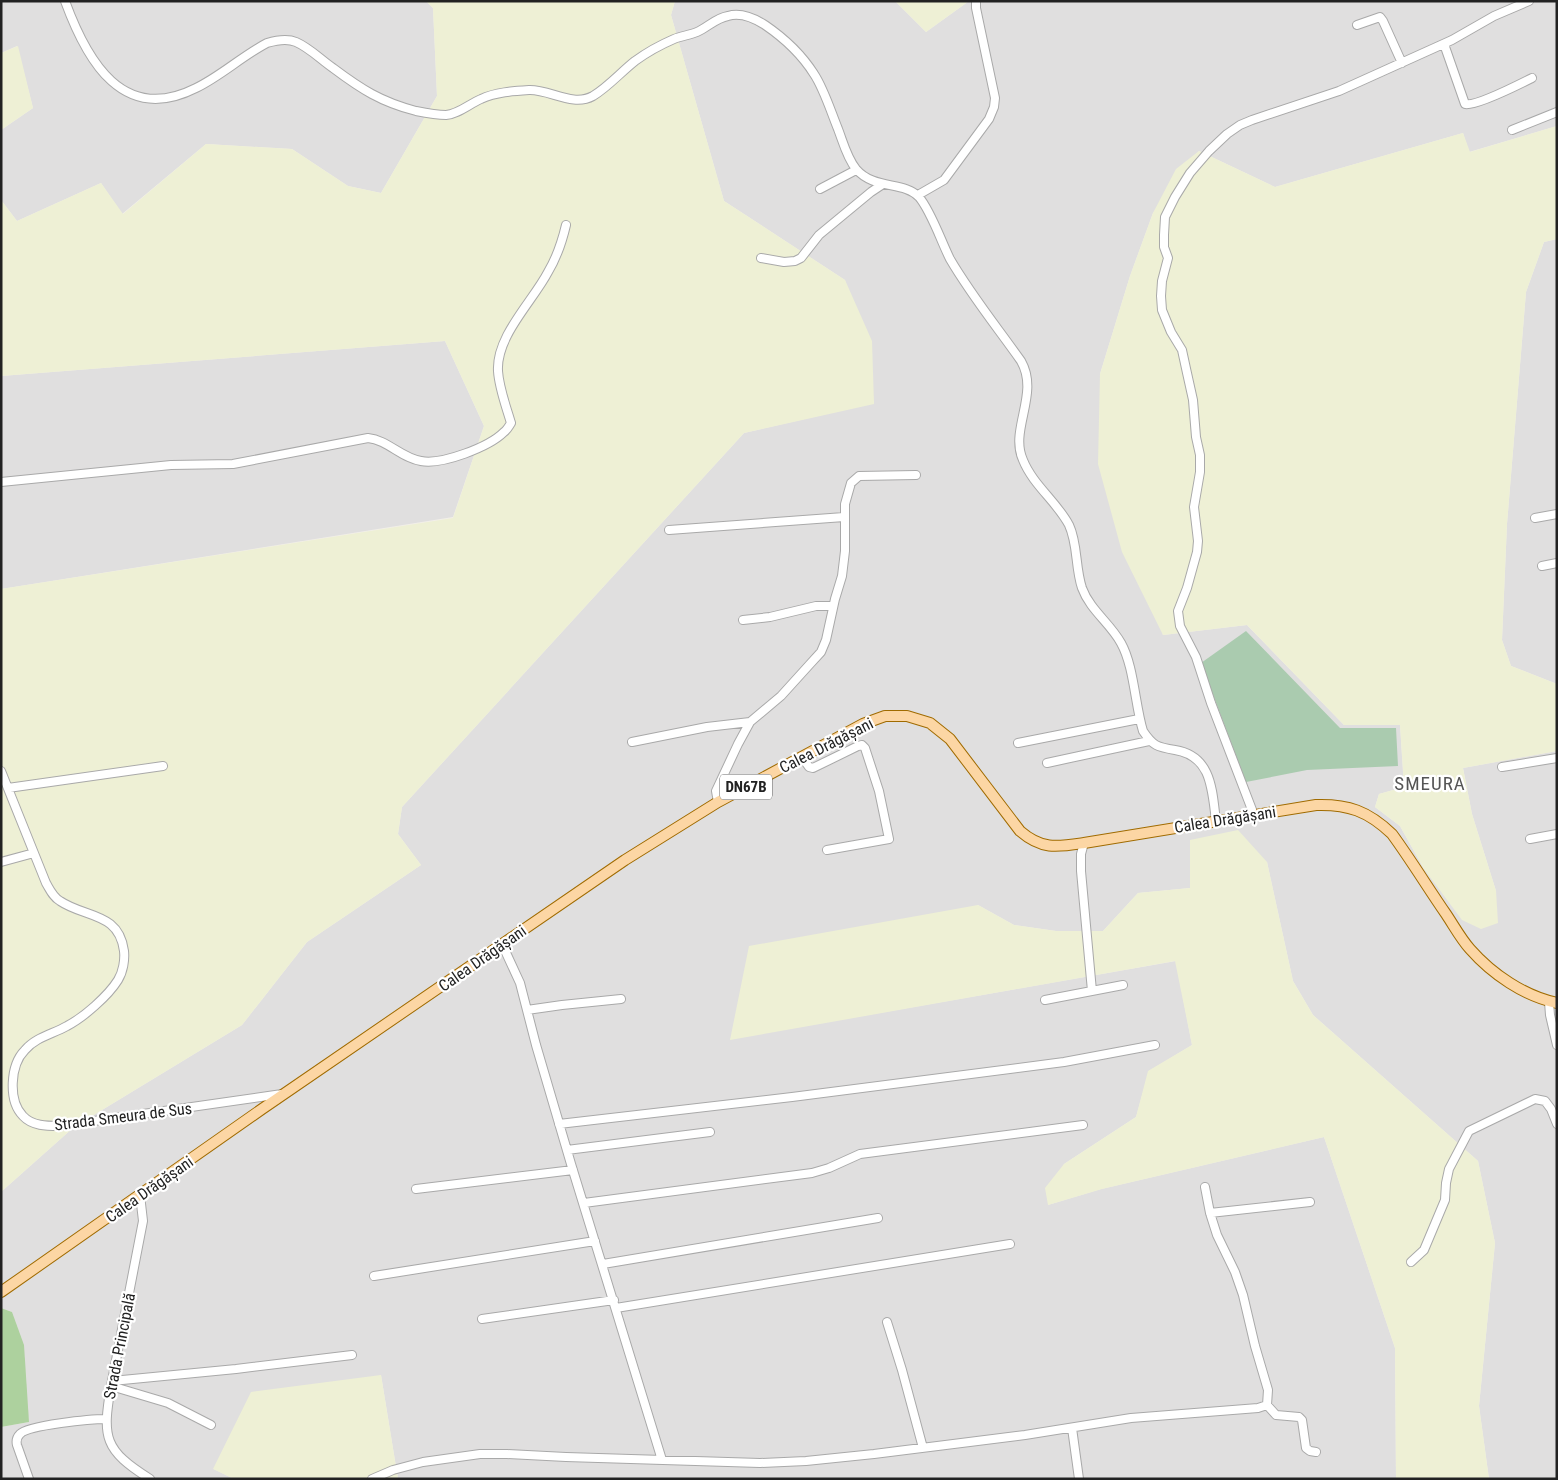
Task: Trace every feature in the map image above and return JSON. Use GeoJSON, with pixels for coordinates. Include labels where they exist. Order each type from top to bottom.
{"type":"FeatureCollection","features":[{"type":"Feature","properties":{"kind":"main road","name":"Calea Drăgășani"},"geometry":{"type":"LineString","coordinates":[[1,1292],[285,1093],[625,860],[718,802],[863,724],[885,716],[907,716],[930,723],[950,739],[1012,822],[1028,838],[1048,846],[1084,843],[1316,805],[1333,805],[1358,810],[1381,823],[1399,844],[1469,949],[1492,970],[1521,989],[1553,1003]]}},
{"type":"Feature","properties":{"kind":"street"},"geometry":{"type":"LineString","coordinates":[[65,1],[80,39],[106,77],[131,95],[152,100],[168,98],[196,89],[267,43],[278,40],[298,42],[358,85],[386,102],[424,112],[449,115],[481,99],[501,93],[530,90],[543,91],[571,100],[591,97],[636,61],[662,44],[697,32],[725,16],[733,14],[755,19],[785,40],[815,74],[848,156],[856,170],[865,178],[909,190],[918,195],[950,258],[975,299],[1026,369],[1028,388],[1019,446],[1022,460],[1072,532],[1078,575],[1085,597],[1113,630],[1124,651],[1142,731],[1158,747],[1188,753],[1195,757],[1205,768],[1210,778],[1216,820]]}},
{"type":"Feature","properties":{"kind":"street"},"geometry":{"type":"LineString","coordinates":[[918,195],[944,180],[989,118],[994,107],[995,98],[976,1]]}},
{"type":"Feature","properties":{"kind":"street"},"geometry":{"type":"LineString","coordinates":[[1254,815],[1214,712],[1196,657],[1180,626],[1178,611],[1183,602],[1197,552],[1198,541],[1194,508],[1200,472],[1200,455],[1196,437],[1193,400],[1182,350],[1171,332],[1162,310],[1162,281],[1168,258],[1164,247],[1165,217],[1175,196],[1190,173],[1209,151],[1240,125],[1338,91],[1444,44],[1494,16],[1529,1]]}},
{"type":"Feature","properties":{"kind":"street"},"geometry":{"type":"LineString","coordinates":[[1357,25],[1380,16],[1402,63]]}},
{"type":"Feature","properties":{"kind":"street"},"geometry":{"type":"LineString","coordinates":[[1444,44],[1465,104],[1480,102],[1532,78]]}},
{"type":"Feature","properties":{"kind":"street"},"geometry":{"type":"LineString","coordinates":[[1512,130],[1557,112]]}},
{"type":"Feature","properties":{"kind":"street"},"geometry":{"type":"LineString","coordinates":[[820,189],[856,170]]}},
{"type":"Feature","properties":{"kind":"street"},"geometry":{"type":"LineString","coordinates":[[761,258],[784,262],[795,261],[801,258],[819,235],[883,184]]}},
{"type":"Feature","properties":{"kind":"street"},"geometry":{"type":"LineString","coordinates":[[1,482],[170,465],[233,464],[368,438],[381,441],[421,462],[446,460],[483,446],[504,433],[511,423],[499,383],[500,353],[528,300],[548,274],[560,247],[566,225]]}},
{"type":"Feature","properties":{"kind":"street"},"geometry":{"type":"LineString","coordinates":[[718,802],[716,791],[750,722],[780,696],[820,652],[829,630],[833,606],[842,576],[845,551],[845,504],[851,483],[859,476],[916,476]]}},
{"type":"Feature","properties":{"kind":"street"},"geometry":{"type":"LineString","coordinates":[[1535,518],[1557,514]]}},
{"type":"Feature","properties":{"kind":"street"},"geometry":{"type":"LineString","coordinates":[[669,530],[844,517]]}},
{"type":"Feature","properties":{"kind":"street"},"geometry":{"type":"LineString","coordinates":[[1542,566],[1557,563]]}},
{"type":"Feature","properties":{"kind":"street"},"geometry":{"type":"LineString","coordinates":[[743,620],[770,617],[816,606],[833,606]]}},
{"type":"Feature","properties":{"kind":"street"},"geometry":{"type":"LineString","coordinates":[[1018,743],[1139,719]]}},
{"type":"Feature","properties":{"kind":"street"},"geometry":{"type":"LineString","coordinates":[[632,742],[707,727],[750,722]]}},
{"type":"Feature","properties":{"kind":"street"},"geometry":{"type":"LineString","coordinates":[[1047,763],[1150,741]]}},
{"type":"Feature","properties":{"kind":"street"},"geometry":{"type":"LineString","coordinates":[[802,757],[809,767],[813,768],[862,745],[865,748],[879,791],[889,839],[827,850]]}},
{"type":"Feature","properties":{"kind":"street"},"geometry":{"type":"LineString","coordinates":[[1502,766],[1557,758]]}},
{"type":"Feature","properties":{"kind":"street"},"geometry":{"type":"LineString","coordinates":[[8,788],[163,766]]}},
{"type":"Feature","properties":{"kind":"street","name":"Strada Smeura de Sus"},"geometry":{"type":"LineString","coordinates":[[1,771],[52,894],[60,901],[109,922],[122,938],[125,953],[118,981],[101,999],[68,1026],[36,1041],[25,1049],[18,1058],[14,1070],[13,1088],[16,1107],[23,1117],[44,1126],[59,1126],[285,1093]]}},
{"type":"Feature","properties":{"kind":"street"},"geometry":{"type":"LineString","coordinates":[[1530,839],[1557,834]]}},
{"type":"Feature","properties":{"kind":"street"},"geometry":{"type":"LineString","coordinates":[[1084,843],[1081,854],[1081,871],[1092,991]]}},
{"type":"Feature","properties":{"kind":"street"},"geometry":{"type":"LineString","coordinates":[[1,862],[34,854]]}},
{"type":"Feature","properties":{"kind":"street"},"geometry":{"type":"LineString","coordinates":[[502,944],[520,982],[559,1124],[662,1460]]}},
{"type":"Feature","properties":{"kind":"street"},"geometry":{"type":"LineString","coordinates":[[1045,1000],[1123,985]]}},
{"type":"Feature","properties":{"kind":"street"},"geometry":{"type":"LineString","coordinates":[[527,1010],[621,999]]}},
{"type":"Feature","properties":{"kind":"street"},"geometry":{"type":"LineString","coordinates":[[1553,1003],[1557,1045]]}},
{"type":"Feature","properties":{"kind":"street"},"geometry":{"type":"LineString","coordinates":[[559,1124],[792,1098],[1064,1062],[1155,1045]]}},
{"type":"Feature","properties":{"kind":"street"},"geometry":{"type":"LineString","coordinates":[[1411,1262],[1424,1250],[1446,1200],[1446,1183],[1449,1169],[1469,1131],[1535,1099],[1545,1101],[1551,1109],[1557,1124]]}},
{"type":"Feature","properties":{"kind":"street"},"geometry":{"type":"LineString","coordinates":[[584,1203],[812,1173],[860,1154],[1083,1125]]}},
{"type":"Feature","properties":{"kind":"street"},"geometry":{"type":"LineString","coordinates":[[567,1150],[710,1132]]}},
{"type":"Feature","properties":{"kind":"street"},"geometry":{"type":"LineString","coordinates":[[416,1189],[573,1170]]}},
{"type":"Feature","properties":{"kind":"street"},"geometry":{"type":"LineString","coordinates":[[1205,1187],[1210,1213],[1220,1244],[1235,1272],[1241,1289],[1268,1390],[1267,1406],[1276,1415],[1299,1417],[1302,1420],[1306,1448],[1316,1452]]}},
{"type":"Feature","properties":{"kind":"street","name":"Strada Principală"},"geometry":{"type":"LineString","coordinates":[[140,1195],[142,1228],[111,1384],[106,1419],[108,1436],[118,1455],[150,1479]]}},
{"type":"Feature","properties":{"kind":"street"},"geometry":{"type":"LineString","coordinates":[[1210,1213],[1310,1202]]}},
{"type":"Feature","properties":{"kind":"street"},"geometry":{"type":"LineString","coordinates":[[603,1264],[878,1218]]}},
{"type":"Feature","properties":{"kind":"street"},"geometry":{"type":"LineString","coordinates":[[374,1276],[595,1241]]}},
{"type":"Feature","properties":{"kind":"street"},"geometry":{"type":"LineString","coordinates":[[482,1319],[615,1304],[1010,1244]]}},
{"type":"Feature","properties":{"kind":"street"},"geometry":{"type":"LineString","coordinates":[[887,1322],[923,1448]]}},
{"type":"Feature","properties":{"kind":"street"},"geometry":{"type":"LineString","coordinates":[[111,1384],[352,1356]]}},
{"type":"Feature","properties":{"kind":"street"},"geometry":{"type":"LineString","coordinates":[[111,1384],[168,1403],[211,1425]]}},
{"type":"Feature","properties":{"kind":"street"},"geometry":{"type":"LineString","coordinates":[[372,1479],[393,1470],[423,1462],[480,1454],[769,1463],[806,1461],[923,1448],[1131,1418],[1267,1406]]}},
{"type":"Feature","properties":{"kind":"street"},"geometry":{"type":"LineString","coordinates":[[29,1479],[17,1445],[16,1440],[20,1434],[26,1430],[48,1426],[106,1419]]}},
{"type":"Feature","properties":{"kind":"street"},"geometry":{"type":"LineString","coordinates":[[1072,1428],[1079,1479]]}},
{"type":"Feature","properties":{"kind":"shaded area"},"geometry":{"type":"Polygon","coordinates":[[[1,1],[426,1],[433,8],[437,96],[381,193],[348,186],[292,149],[206,144],[122,214],[101,183],[17,221],[1,200],[1,130],[33,108],[17,46],[1,53],[1,1]]]}},
{"type":"Feature","properties":{"kind":"shaded area"},"geometry":{"type":"Polygon","coordinates":[[[675,1],[895,1],[926,32],[969,1],[1557,1],[1557,126],[1469,152],[1463,133],[1275,187],[1199,151],[1153,213],[1130,276],[1100,374],[1163,635],[1247,625],[1344,725],[1400,725],[1404,787],[1379,794],[1375,807],[1400,826],[1424,869],[1496,891],[1472,814],[1463,768],[1557,751],[1557,1479],[1489,1479],[1479,1406],[1495,1243],[1478,1161],[1313,1015],[1293,981],[1267,862],[1190,888],[1138,893],[1103,931],[1056,931],[1014,925],[978,905],[730,1039],[1176,961],[1192,1045],[1149,1071],[1136,1117],[1064,1164],[1048,1205],[1101,1189],[1324,1137],[1395,1348],[1396,1479],[398,1479],[381,1375],[214,1469],[234,1479],[1,1479],[1,1427],[29,1422],[12,1312],[1,1308],[1,1192],[74,1127],[242,1025],[307,942],[421,865],[398,834],[402,807],[744,433],[874,403],[845,280],[724,201],[671,15],[675,1]]]}},
{"type":"Feature","properties":{"kind":"shaded area"},"geometry":{"type":"Polygon","coordinates":[[[1557,239],[1557,684],[1511,666],[1502,640],[1507,524],[1526,292],[1544,242],[1557,239]]]}},
{"type":"Feature","properties":{"kind":"shaded area"},"geometry":{"type":"Polygon","coordinates":[[[445,341],[484,426],[453,517],[1,589],[1,376],[445,341]]]}},
{"type":"Feature","properties":{"kind":"green space"},"geometry":{"type":"Polygon","coordinates":[[[426,1],[675,1],[671,15],[724,201],[845,280],[872,341],[874,404],[744,433],[402,807],[398,834],[421,865],[307,942],[242,1025],[74,1127],[1,1192],[1,589],[453,518],[484,426],[445,341],[1,376],[1,200],[17,221],[101,183],[123,214],[206,144],[292,149],[348,186],[381,193],[437,96],[433,8],[426,1]]]}},
{"type":"Feature","properties":{"kind":"green space"},"geometry":{"type":"Polygon","coordinates":[[[895,1],[969,1],[926,32],[895,1]]]}},
{"type":"Feature","properties":{"kind":"green space"},"geometry":{"type":"Polygon","coordinates":[[[18,46],[33,108],[1,130],[1,53],[18,46]]]}},
{"type":"Feature","properties":{"kind":"green space"},"geometry":{"type":"Polygon","coordinates":[[[1557,126],[1557,239],[1544,242],[1526,292],[1507,524],[1502,640],[1511,666],[1557,684],[1557,751],[1463,768],[1472,814],[1496,891],[1498,923],[1481,929],[1462,920],[1424,869],[1400,826],[1375,807],[1379,794],[1404,787],[1400,725],[1344,725],[1247,625],[1163,635],[1122,552],[1098,464],[1100,374],[1130,276],[1153,213],[1176,169],[1199,151],[1275,187],[1463,133],[1470,152],[1557,126]]]}},
{"type":"Feature","properties":{"kind":"green space"},"geometry":{"type":"Polygon","coordinates":[[[1246,631],[1340,728],[1396,728],[1398,766],[1307,770],[1246,782],[1201,663],[1246,631]]]}},
{"type":"Feature","properties":{"kind":"green space"},"geometry":{"type":"Polygon","coordinates":[[[1238,830],[1267,862],[1293,981],[1313,1015],[1478,1161],[1495,1243],[1479,1406],[1489,1479],[1396,1479],[1395,1348],[1324,1137],[1102,1189],[1048,1205],[1045,1188],[1064,1164],[1136,1117],[1148,1071],[1192,1045],[1175,961],[730,1040],[749,946],[978,905],[1014,925],[1056,931],[1103,931],[1138,893],[1190,888],[1190,840],[1238,830]]]}},
{"type":"Feature","properties":{"kind":"green space"},"geometry":{"type":"Polygon","coordinates":[[[1,1308],[12,1312],[24,1345],[29,1422],[1,1427],[1,1308]]]}},
{"type":"Feature","properties":{"kind":"green space"},"geometry":{"type":"Polygon","coordinates":[[[381,1375],[398,1479],[234,1479],[213,1469],[251,1392],[381,1375]]]}},
{"type":"Feature","properties":{"kind":"district","name":"SMEURA"},"geometry":{"type":"Point","coordinates":[1430,783]}}]}
